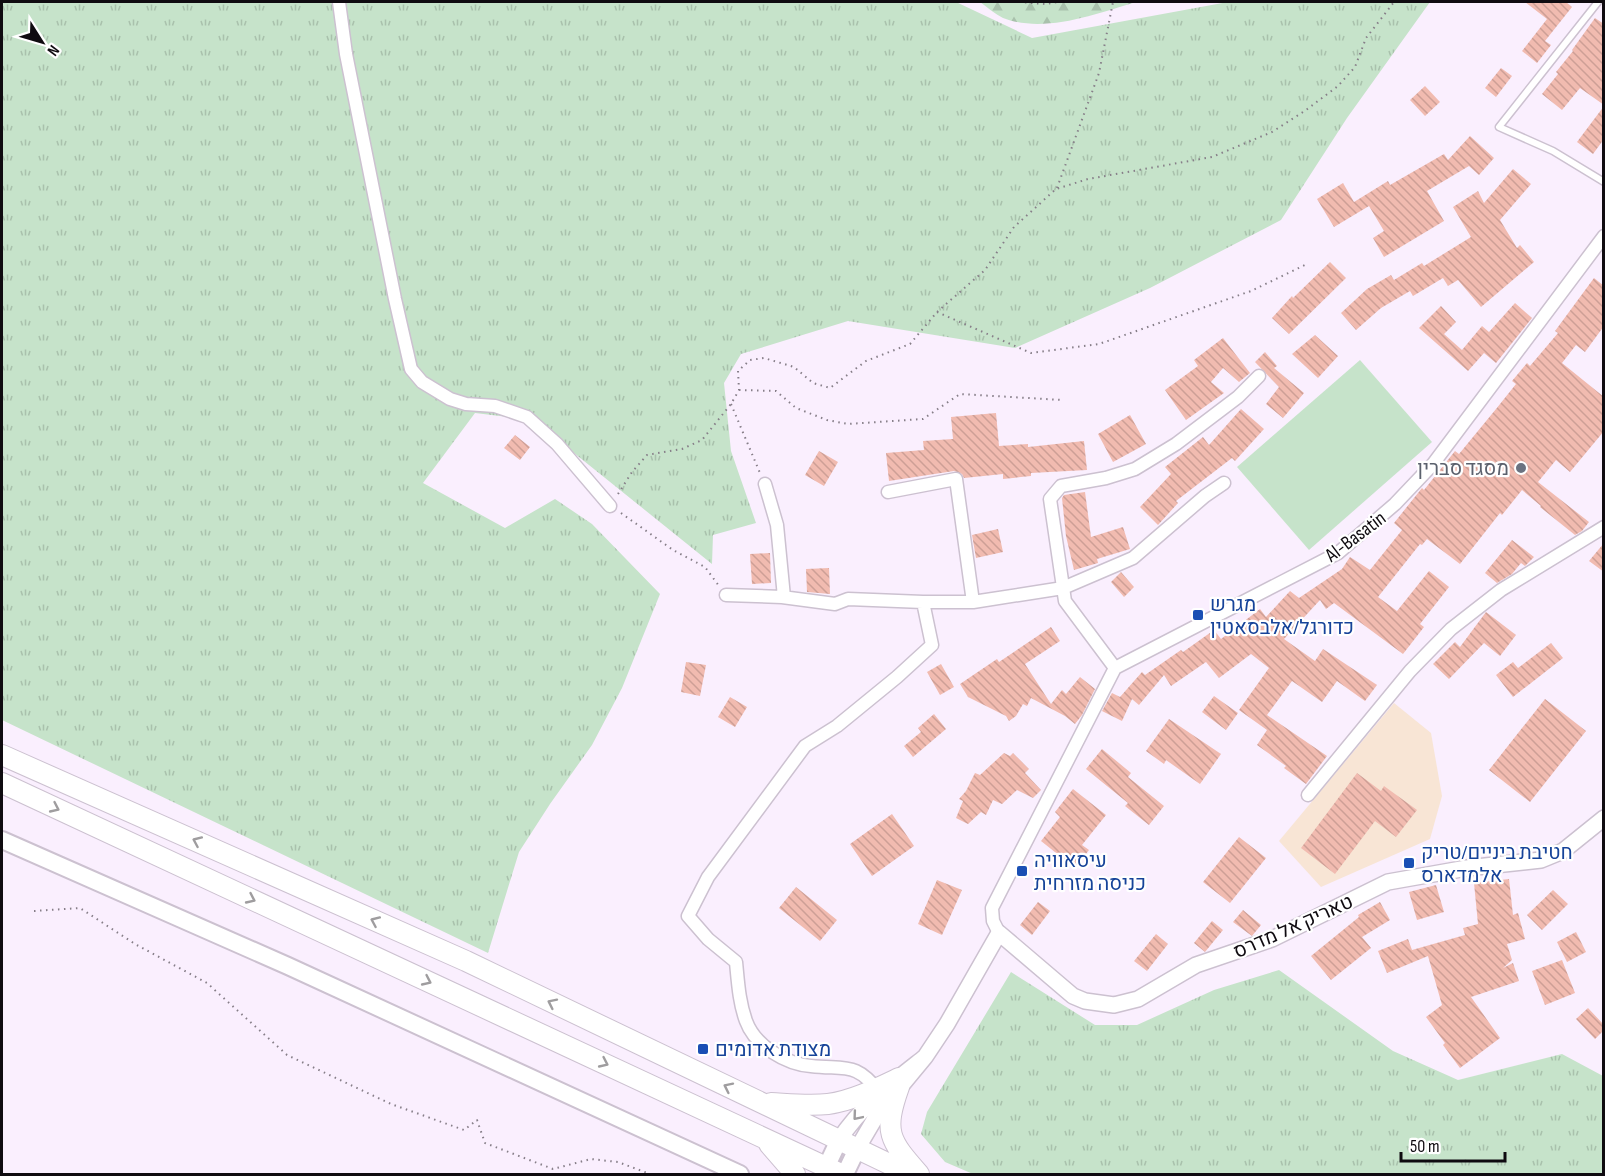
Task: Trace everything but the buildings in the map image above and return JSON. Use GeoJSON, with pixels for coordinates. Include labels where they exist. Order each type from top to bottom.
{"type":"FeatureCollection","features":[{"type":"Feature","properties":{"kind":"highway"},"geometry":{"type":"LineString","coordinates":[[2,755],[466,961],[910,1174]]}},
{"type":"Feature","properties":{"kind":"highway"},"geometry":{"type":"LineString","coordinates":[[2,783],[761,1136],[834,1173]]}},
{"type":"Feature","properties":{"kind":"highway"},"geometry":{"type":"LineString","coordinates":[[759,1102],[795,1105],[829,1104],[888,1093],[891,1133],[898,1150],[919,1174]]}},
{"type":"Feature","properties":{"kind":"highway"},"geometry":{"type":"LineString","coordinates":[[761,1136],[795,1174]]}},
{"type":"Feature","properties":{"kind":"main road"},"geometry":{"type":"LineString","coordinates":[[2,840],[288,966],[740,1174]]}},
{"type":"Feature","properties":{"kind":"main road"},"geometry":{"type":"LineString","coordinates":[[834,1173],[848,1144]]}},
{"type":"Feature","properties":{"kind":"street"},"geometry":{"type":"LineString","coordinates":[[339,2],[348,66],[411,369],[422,382],[450,399],[466,404],[495,406],[527,417],[557,444],[610,506]]}},
{"type":"Feature","properties":{"kind":"street","name":"Al-Basatin"},"geometry":{"type":"LineString","coordinates":[[1115,668],[1338,553],[1395,504],[1433,464],[1604,236]]}},
{"type":"Feature","properties":{"kind":"street"},"geometry":{"type":"LineString","coordinates":[[848,1144],[888,1093],[925,1057],[947,1024],[999,933],[993,921],[992,908],[1115,668],[1065,601],[1050,499],[1061,486],[1106,478],[1136,469],[1176,444],[1238,397],[1259,376]]}},
{"type":"Feature","properties":{"kind":"street"},"geometry":{"type":"LineString","coordinates":[[888,492],[956,479],[973,602]]}},
{"type":"Feature","properties":{"kind":"street"},"geometry":{"type":"LineString","coordinates":[[726,595],[784,597],[835,604],[848,599],[973,602],[1063,588],[1133,558],[1204,496],[1224,483]]}},
{"type":"Feature","properties":{"kind":"street"},"geometry":{"type":"LineString","coordinates":[[765,484],[777,525],[784,597]]}},
{"type":"Feature","properties":{"kind":"street"},"geometry":{"type":"LineString","coordinates":[[1308,795],[1410,671],[1451,629],[1501,590],[1604,527]]}},
{"type":"Feature","properties":{"kind":"street"},"geometry":{"type":"LineString","coordinates":[[888,1093],[860,1072],[848,1068],[800,1065],[781,1058],[762,1043],[747,1024],[740,1000],[736,962],[708,939],[687,916],[708,877],[805,746],[837,726],[932,645],[923,602]]}},
{"type":"Feature","properties":{"kind":"street","name":"טאריק אל מדרס"},"geometry":{"type":"LineString","coordinates":[[999,933],[1073,996],[1085,1001],[1114,1005],[1138,999],[1196,965],[1272,939],[1388,882],[1467,868],[1541,860],[1563,851],[1604,818]]}},
{"type":"Feature","properties":{"kind":"lane"},"geometry":{"type":"LineString","coordinates":[[1598,2],[1499,127],[1553,151],[1604,182]]}},
{"type":"Feature","properties":{"kind":"path"},"geometry":{"type":"LineString","coordinates":[[1019,2],[1045,4],[1059,2]]}},
{"type":"Feature","properties":{"kind":"path"},"geometry":{"type":"LineString","coordinates":[[1056,189],[1099,73],[1113,2]]}},
{"type":"Feature","properties":{"kind":"path"},"geometry":{"type":"LineString","coordinates":[[726,595],[705,567],[673,550],[610,506],[632,472],[647,455],[682,449],[702,440],[731,404],[739,390],[738,371],[750,360],[764,358],[794,367],[813,383],[830,388],[866,361],[910,344],[937,312],[985,270],[1014,227],[1056,189],[1088,179],[1212,157],[1272,132],[1338,86],[1355,67],[1366,38],[1395,2]]}},
{"type":"Feature","properties":{"kind":"path"},"geometry":{"type":"LineString","coordinates":[[937,312],[1031,353],[1099,344],[1251,291],[1307,264]]}},
{"type":"Feature","properties":{"kind":"path"},"geometry":{"type":"LineString","coordinates":[[739,390],[776,391],[796,408],[827,420],[848,423],[923,419],[960,394],[1062,400]]}},
{"type":"Feature","properties":{"kind":"path"},"geometry":{"type":"LineString","coordinates":[[731,404],[765,484]]}},
{"type":"Feature","properties":{"kind":"path"},"geometry":{"type":"LineString","coordinates":[[34,911],[80,908],[135,944],[207,983],[287,1055],[391,1104],[464,1130],[477,1120],[484,1143],[553,1168],[591,1159],[618,1162],[651,1174]]}},
{"type":"Feature","properties":{"kind":"shaded area"},"geometry":{"type":"Polygon","coordinates":[[[1394,703],[1431,733],[1442,796],[1430,839],[1321,887],[1279,841],[1394,703]]]}},
{"type":"Feature","properties":{"kind":"green space"},"geometry":{"type":"Polygon","coordinates":[[[2,2],[956,2],[1032,38],[1228,2],[1430,2],[1347,118],[1281,220],[1150,288],[1015,348],[848,321],[741,354],[724,383],[731,451],[756,523],[713,535],[712,564],[533,420],[475,413],[423,483],[505,528],[555,499],[592,524],[660,594],[622,688],[592,745],[519,852],[488,953],[2,720],[2,2]]]}},
{"type":"Feature","properties":{"kind":"green space"},"geometry":{"type":"Polygon","coordinates":[[[980,2],[1136,2],[1070,20],[1035,24],[1003,18],[980,2]]]}},
{"type":"Feature","properties":{"kind":"green space"},"geometry":{"type":"Polygon","coordinates":[[[1360,360],[1432,442],[1309,550],[1237,467],[1360,360]]]}},
{"type":"Feature","properties":{"kind":"green space"},"geometry":{"type":"Polygon","coordinates":[[[1279,970],[1393,1051],[1458,1080],[1562,1054],[1603,1076],[1603,1174],[973,1174],[945,1162],[921,1134],[927,1112],[1011,972],[1095,1025],[1137,1025],[1214,990],[1279,970]]]}},
{"type":"Feature","properties":{"kind":"place","name":"מסגד סברין"},"geometry":{"type":"Point","coordinates":[1521,468]}},
{"type":"Feature","properties":{"kind":"place","name":"מגרש כדורגל/אלבסאטין"},"geometry":{"type":"Point","coordinates":[1198,615]}},
{"type":"Feature","properties":{"kind":"place","name":"חטיבת ביניים/טריק אלמדארס"},"geometry":{"type":"Point","coordinates":[1409,863]}},
{"type":"Feature","properties":{"kind":"place","name":"עיסאוויה כניסה מזרחית"},"geometry":{"type":"Point","coordinates":[1022,871]}},
{"type":"Feature","properties":{"kind":"place","name":"מצודת אדומים"},"geometry":{"type":"Point","coordinates":[703,1049]}}]}
